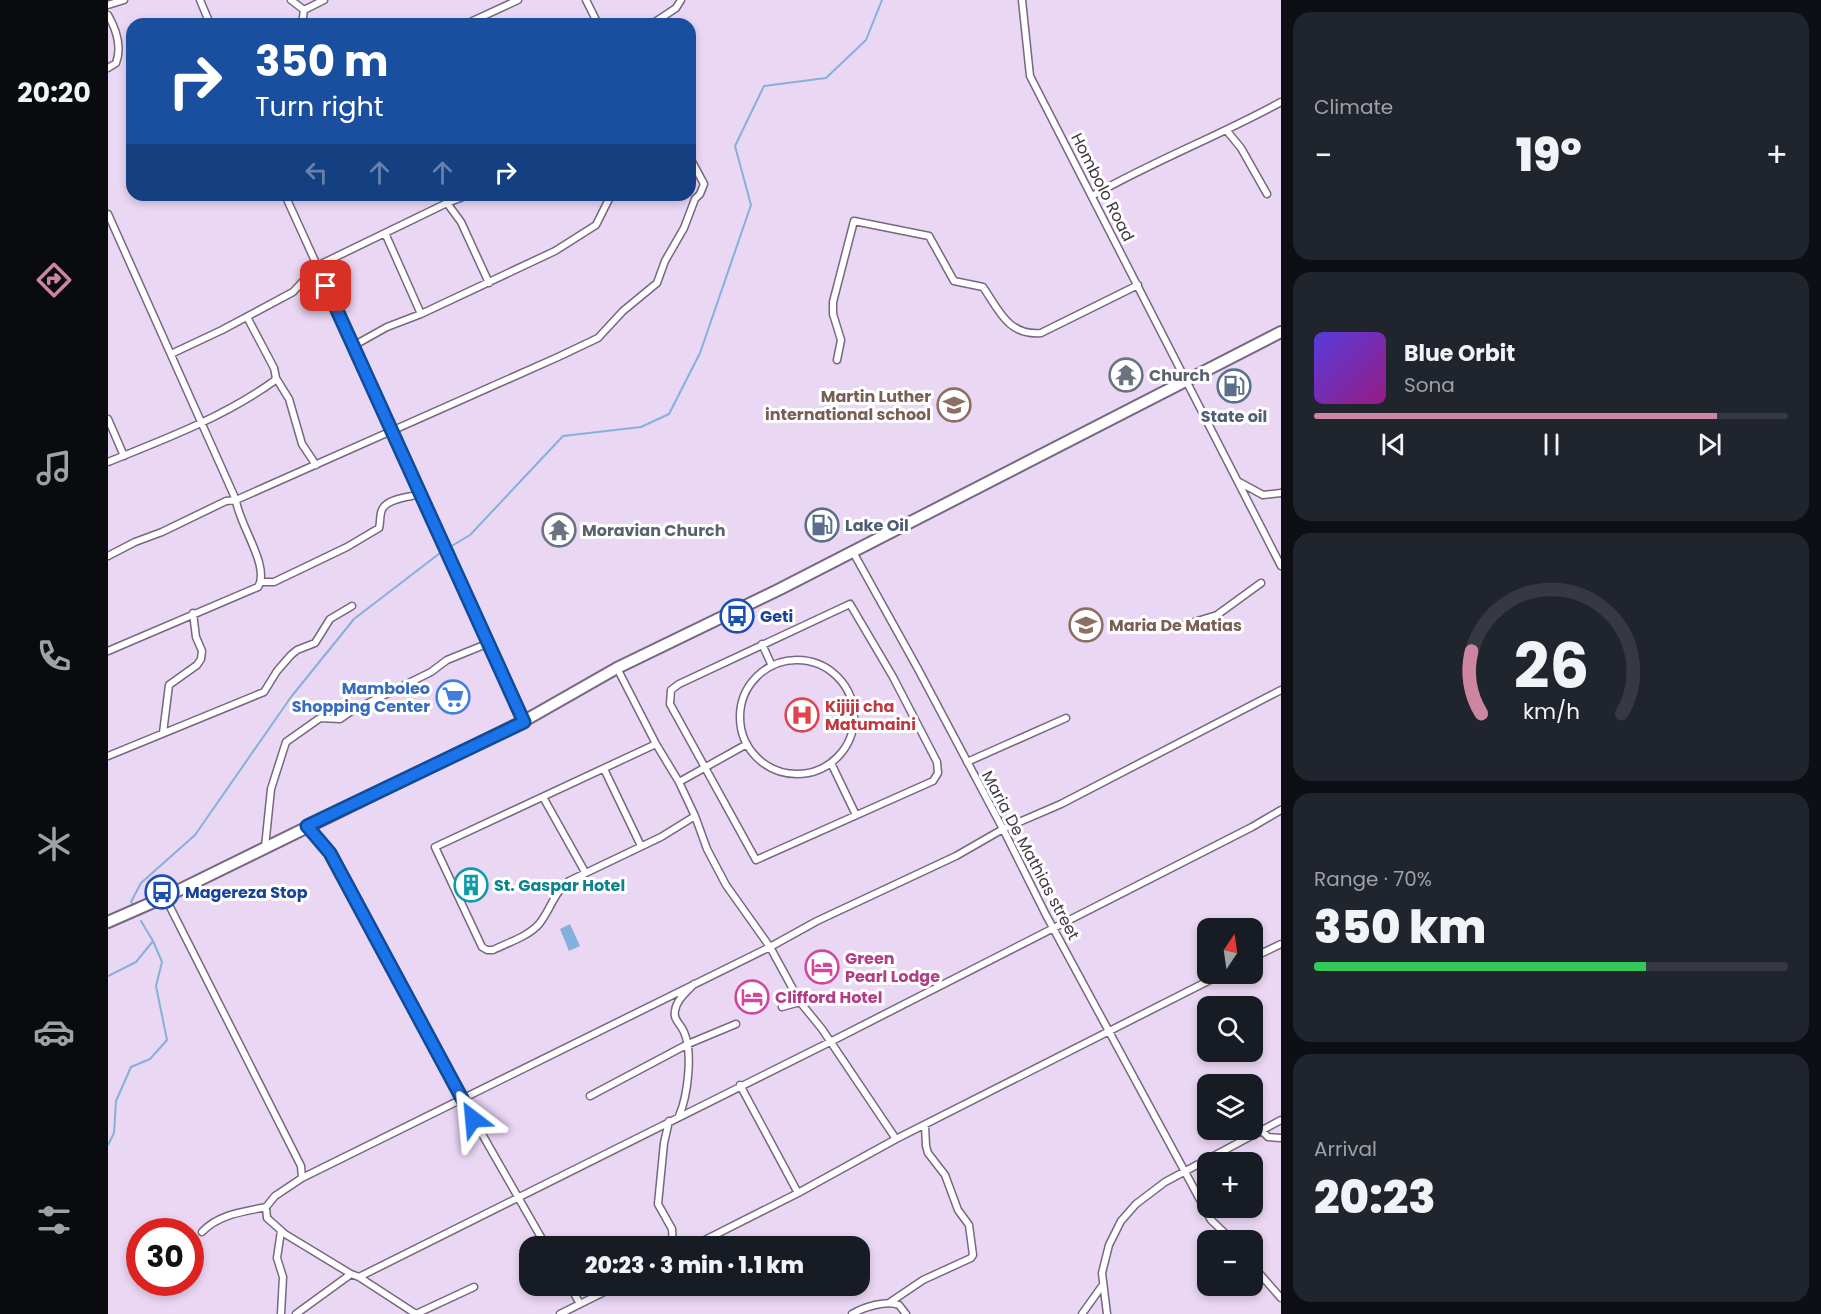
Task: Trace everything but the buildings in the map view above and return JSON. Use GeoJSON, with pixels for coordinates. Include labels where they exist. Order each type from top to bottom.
{"type":"FeatureCollection","features":[{"type":"Feature","properties":{"kind":"highway"},"geometry":{"type":"LineString","coordinates":[[108,922],[165,897],[524,722],[617,668],[853,552],[1281,332]]}},
{"type":"Feature","properties":{"kind":"street"},"geometry":{"type":"LineString","coordinates":[[108,5],[124,0]]}},
{"type":"Feature","properties":{"kind":"street"},"geometry":{"type":"LineString","coordinates":[[200,0],[208,18]]}},
{"type":"Feature","properties":{"kind":"street"},"geometry":{"type":"LineString","coordinates":[[291,0],[304,10]]}},
{"type":"Feature","properties":{"kind":"street"},"geometry":{"type":"LineString","coordinates":[[304,10],[324,0]]}},
{"type":"Feature","properties":{"kind":"street"},"geometry":{"type":"LineString","coordinates":[[479,18],[518,0]]}},
{"type":"Feature","properties":{"kind":"street"},"geometry":{"type":"LineString","coordinates":[[586,0],[595,18]]}},
{"type":"Feature","properties":{"kind":"street"},"geometry":{"type":"LineString","coordinates":[[661,18],[676,8],[681,0]]}},
{"type":"Feature","properties":{"kind":"street","name":"Hombolo Road"},"geometry":{"type":"LineString","coordinates":[[1022,0],[1030,76],[1281,566]]}},
{"type":"Feature","properties":{"kind":"street"},"geometry":{"type":"LineString","coordinates":[[303,18],[304,10]]}},
{"type":"Feature","properties":{"kind":"street"},"geometry":{"type":"LineString","coordinates":[[108,15],[120,52],[117,63],[108,68]]}},
{"type":"Feature","properties":{"kind":"street"},"geometry":{"type":"LineString","coordinates":[[1092,196],[1119,181],[1227,131],[1281,102]]}},
{"type":"Feature","properties":{"kind":"street"},"geometry":{"type":"LineString","coordinates":[[1227,131],[1241,148],[1267,194]]}},
{"type":"Feature","properties":{"kind":"street"},"geometry":{"type":"LineString","coordinates":[[696,169],[704,184],[696,198]]}},
{"type":"Feature","properties":{"kind":"street"},"geometry":{"type":"LineString","coordinates":[[289,201],[524,722]]}},
{"type":"Feature","properties":{"kind":"street"},"geometry":{"type":"LineString","coordinates":[[171,354],[247,317],[293,291],[317,266],[452,201]]}},
{"type":"Feature","properties":{"kind":"street"},"geometry":{"type":"LineString","coordinates":[[353,346],[387,327],[421,314],[555,251],[596,225],[608,201]]}},
{"type":"Feature","properties":{"kind":"street"},"geometry":{"type":"LineString","coordinates":[[108,556],[226,501],[236,500],[316,465],[598,338],[623,311],[652,290],[657,283],[665,261],[684,228],[694,201]]}},
{"type":"Feature","properties":{"kind":"street"},"geometry":{"type":"LineString","coordinates":[[447,203],[460,222],[489,283]]}},
{"type":"Feature","properties":{"kind":"street"},"geometry":{"type":"LineString","coordinates":[[108,214],[236,500],[261,568],[262,582],[254,590],[193,613],[108,651]]}},
{"type":"Feature","properties":{"kind":"street"},"geometry":{"type":"LineString","coordinates":[[837,360],[841,340],[833,314],[833,302],[854,220],[929,236],[954,281],[983,287],[1008,324],[1029,334],[1041,333],[1138,285]]}},
{"type":"Feature","properties":{"kind":"street"},"geometry":{"type":"LineString","coordinates":[[385,233],[421,314]]}},
{"type":"Feature","properties":{"kind":"street"},"geometry":{"type":"LineString","coordinates":[[247,317],[274,368],[276,378],[289,399],[302,444],[316,465]]}},
{"type":"Feature","properties":{"kind":"street"},"geometry":{"type":"LineString","coordinates":[[108,462],[201,423],[254,395],[276,378]]}},
{"type":"Feature","properties":{"kind":"street"},"geometry":{"type":"LineString","coordinates":[[108,419],[124,456]]}},
{"type":"Feature","properties":{"kind":"street"},"geometry":{"type":"LineString","coordinates":[[1238,482],[1263,495],[1281,493]]}},
{"type":"Feature","properties":{"kind":"street"},"geometry":{"type":"LineString","coordinates":[[262,582],[270,583],[278,580],[354,543],[379,528],[385,506],[393,501],[421,494]]}},
{"type":"Feature","properties":{"kind":"street","name":"Maria De Mathias street"},"geometry":{"type":"LineString","coordinates":[[853,552],[915,662],[1054,928],[1211,1220],[1222,1230]]}},
{"type":"Feature","properties":{"kind":"street"},"geometry":{"type":"LineString","coordinates":[[1174,628],[1217,615],[1261,583]]}},
{"type":"Feature","properties":{"kind":"street"},"geometry":{"type":"LineString","coordinates":[[850,604],[893,677],[937,762],[938,772],[933,781],[756,861],[706,768],[669,704],[672,690],[679,684],[850,604]]}},
{"type":"Feature","properties":{"kind":"street"},"geometry":{"type":"LineString","coordinates":[[108,756],[264,692],[277,671],[291,655],[315,643],[330,619],[352,606]]}},
{"type":"Feature","properties":{"kind":"street"},"geometry":{"type":"LineString","coordinates":[[163,733],[169,685],[197,665],[201,659],[202,651],[196,637],[193,613]]}},
{"type":"Feature","properties":{"kind":"street"},"geometry":{"type":"LineString","coordinates":[[265,847],[271,789],[286,742],[320,718],[340,719],[431,672],[447,660],[489,644]]}},
{"type":"Feature","properties":{"kind":"street"},"geometry":{"type":"LineString","coordinates":[[762,644],[772,666]]}},
{"type":"Feature","properties":{"kind":"street"},"geometry":{"type":"LineString","coordinates":[[795,661],[817,664],[831,671],[850,695],[854,710],[852,732],[842,752],[831,763],[814,772],[795,774],[776,770],[759,759],[747,744],[740,719],[741,706],[752,682],[772,666],[795,661]]}},
{"type":"Feature","properties":{"kind":"street"},"geometry":{"type":"LineString","coordinates":[[617,668],[656,744],[679,782],[707,849],[726,885],[770,947],[801,1002],[896,1139]]}},
{"type":"Feature","properties":{"kind":"street"},"geometry":{"type":"LineString","coordinates":[[204,1230],[221,1218],[266,1207],[275,1196],[302,1178],[695,982],[770,947],[817,921],[956,856],[1003,829],[1061,804],[1281,690]]}},
{"type":"Feature","properties":{"kind":"street"},"geometry":{"type":"LineString","coordinates":[[967,762],[1066,718]]}},
{"type":"Feature","properties":{"kind":"street"},"geometry":{"type":"LineString","coordinates":[[656,744],[435,848],[482,947],[493,950],[536,927],[565,884],[585,872],[669,833],[695,816]]}},
{"type":"Feature","properties":{"kind":"street"},"geometry":{"type":"LineString","coordinates":[[679,782],[747,744]]}},
{"type":"Feature","properties":{"kind":"street"},"geometry":{"type":"LineString","coordinates":[[831,763],[856,815]]}},
{"type":"Feature","properties":{"kind":"street"},"geometry":{"type":"LineString","coordinates":[[604,769],[641,846]]}},
{"type":"Feature","properties":{"kind":"street"},"geometry":{"type":"LineString","coordinates":[[543,797],[585,872]]}},
{"type":"Feature","properties":{"kind":"street"},"geometry":{"type":"LineString","coordinates":[[359,1277],[830,1042],[1252,827],[1281,810]]}},
{"type":"Feature","properties":{"kind":"street"},"geometry":{"type":"LineString","coordinates":[[307,826],[330,853],[462,1099],[540,1236]]}},
{"type":"Feature","properties":{"kind":"street"},"geometry":{"type":"LineString","coordinates":[[165,897],[301,1167],[302,1178]]}},
{"type":"Feature","properties":{"kind":"street"},"geometry":{"type":"LineString","coordinates":[[1263,953],[1281,944]]}},
{"type":"Feature","properties":{"kind":"street"},"geometry":{"type":"LineString","coordinates":[[679,1116],[688,1070],[688,1044],[684,1032],[675,1019],[675,1012],[678,1001],[695,982]]}},
{"type":"Feature","properties":{"kind":"street"},"geometry":{"type":"LineString","coordinates":[[712,1236],[896,1139],[1202,984]]}},
{"type":"Feature","properties":{"kind":"street"},"geometry":{"type":"LineString","coordinates":[[782,1007],[801,1002]]}},
{"type":"Feature","properties":{"kind":"street"},"geometry":{"type":"LineString","coordinates":[[590,1096],[688,1044],[736,1024]]}},
{"type":"Feature","properties":{"kind":"street"},"geometry":{"type":"LineString","coordinates":[[741,1085],[798,1192]]}},
{"type":"Feature","properties":{"kind":"street"},"geometry":{"type":"LineString","coordinates":[[1263,1129],[1281,1120]]}},
{"type":"Feature","properties":{"kind":"street"},"geometry":{"type":"LineString","coordinates":[[669,1121],[664,1143],[658,1204],[672,1229],[672,1236]]}},
{"type":"Feature","properties":{"kind":"street"},"geometry":{"type":"LineString","coordinates":[[852,1314],[866,1308],[890,1303],[923,1280],[973,1255],[969,1225],[958,1210],[945,1175],[926,1146],[925,1125]]}},
{"type":"Feature","properties":{"kind":"street"},"geometry":{"type":"LineString","coordinates":[[1263,1132],[1268,1137],[1281,1138]]}},
{"type":"Feature","properties":{"kind":"street"},"geometry":{"type":"LineString","coordinates":[[1107,1314],[1102,1285],[1104,1263],[1114,1232],[1121,1221],[1136,1204],[1165,1182],[1242,1140]]}},
{"type":"Feature","properties":{"kind":"street"},"geometry":{"type":"LineString","coordinates":[[266,1207],[267,1218],[281,1231],[416,1314],[474,1287]]}},
{"type":"Feature","properties":{"kind":"street"},"geometry":{"type":"LineString","coordinates":[[281,1231],[277,1258],[284,1277],[281,1314]]}},
{"type":"Feature","properties":{"kind":"street"},"geometry":{"type":"LineString","coordinates":[[296,1314],[351,1274]]}},
{"type":"Feature","properties":{"kind":"street"},"geometry":{"type":"LineString","coordinates":[[1263,1278],[1281,1298]]}},
{"type":"Feature","properties":{"kind":"street"},"geometry":{"type":"LineString","coordinates":[[1083,1314],[1102,1285]]}},
{"type":"Feature","properties":{"kind":"street"},"geometry":{"type":"LineString","coordinates":[[576,1296],[580,1304]]}},
{"type":"Feature","properties":{"kind":"street"},"geometry":{"type":"LineString","coordinates":[[560,1314],[596,1296]]}},
{"type":"Feature","properties":{"kind":"street"},"geometry":{"type":"LineString","coordinates":[[890,1303],[899,1305],[906,1314]]}},
{"type":"Feature","properties":{"kind":"water"},"geometry":{"type":"Polygon","coordinates":[[[570,924],[580,946],[569,951],[560,929],[570,924]]]}},
{"type":"Feature","properties":{"kind":"waterway"},"geometry":{"type":"LineString","coordinates":[[133,905],[131,902],[141,883],[195,835],[291,697],[354,619],[440,553],[470,535],[563,436],[641,427],[669,414],[700,353],[751,205],[735,146],[764,86],[826,78],[866,40],[882,0]]}},
{"type":"Feature","properties":{"kind":"waterway"},"geometry":{"type":"LineString","coordinates":[[108,976],[136,962],[153,941],[141,921]]}},
{"type":"Feature","properties":{"kind":"waterway"},"geometry":{"type":"LineString","coordinates":[[108,1145],[114,1133],[116,1101],[131,1067],[150,1059],[167,1040],[156,986],[162,962],[153,941]]}},
{"type":"Feature","properties":{"kind":"place","name":"Church"},"geometry":{"type":"Point","coordinates":[1126,375]}},
{"type":"Feature","properties":{"kind":"place","name":"State oil"},"geometry":{"type":"Point","coordinates":[1234,386]}},
{"type":"Feature","properties":{"kind":"place","name":"Martin Luther international school"},"geometry":{"type":"Point","coordinates":[954,405]}},
{"type":"Feature","properties":{"kind":"place","name":"Lake Oil"},"geometry":{"type":"Point","coordinates":[822,525]}},
{"type":"Feature","properties":{"kind":"place","name":"Moravian Church"},"geometry":{"type":"Point","coordinates":[559,530]}},
{"type":"Feature","properties":{"kind":"place","name":"Geti"},"geometry":{"type":"Point","coordinates":[737,616]}},
{"type":"Feature","properties":{"kind":"place","name":"Maria De Matias"},"geometry":{"type":"Point","coordinates":[1086,625]}},
{"type":"Feature","properties":{"kind":"place","name":"Mamboleo Shopping Center"},"geometry":{"type":"Point","coordinates":[453,697]}},
{"type":"Feature","properties":{"kind":"place","name":"Kijiji cha Matumaini"},"geometry":{"type":"Point","coordinates":[802,715]}},
{"type":"Feature","properties":{"kind":"place","name":"St. Gaspar Hotel"},"geometry":{"type":"Point","coordinates":[471,885]}},
{"type":"Feature","properties":{"kind":"place","name":"Magereza Stop"},"geometry":{"type":"Point","coordinates":[162,892]}},
{"type":"Feature","properties":{"kind":"place","name":"Green Pearl Lodge"},"geometry":{"type":"Point","coordinates":[822,967]}},
{"type":"Feature","properties":{"kind":"place","name":"Clifford Hotel"},"geometry":{"type":"Point","coordinates":[752,997]}},
{"type":"Feature","properties":{"kind":"route"},"geometry":{"type":"LineString","coordinates":[[326,286],[524,722],[307,826],[330,853],[473,1119]]}}]}
